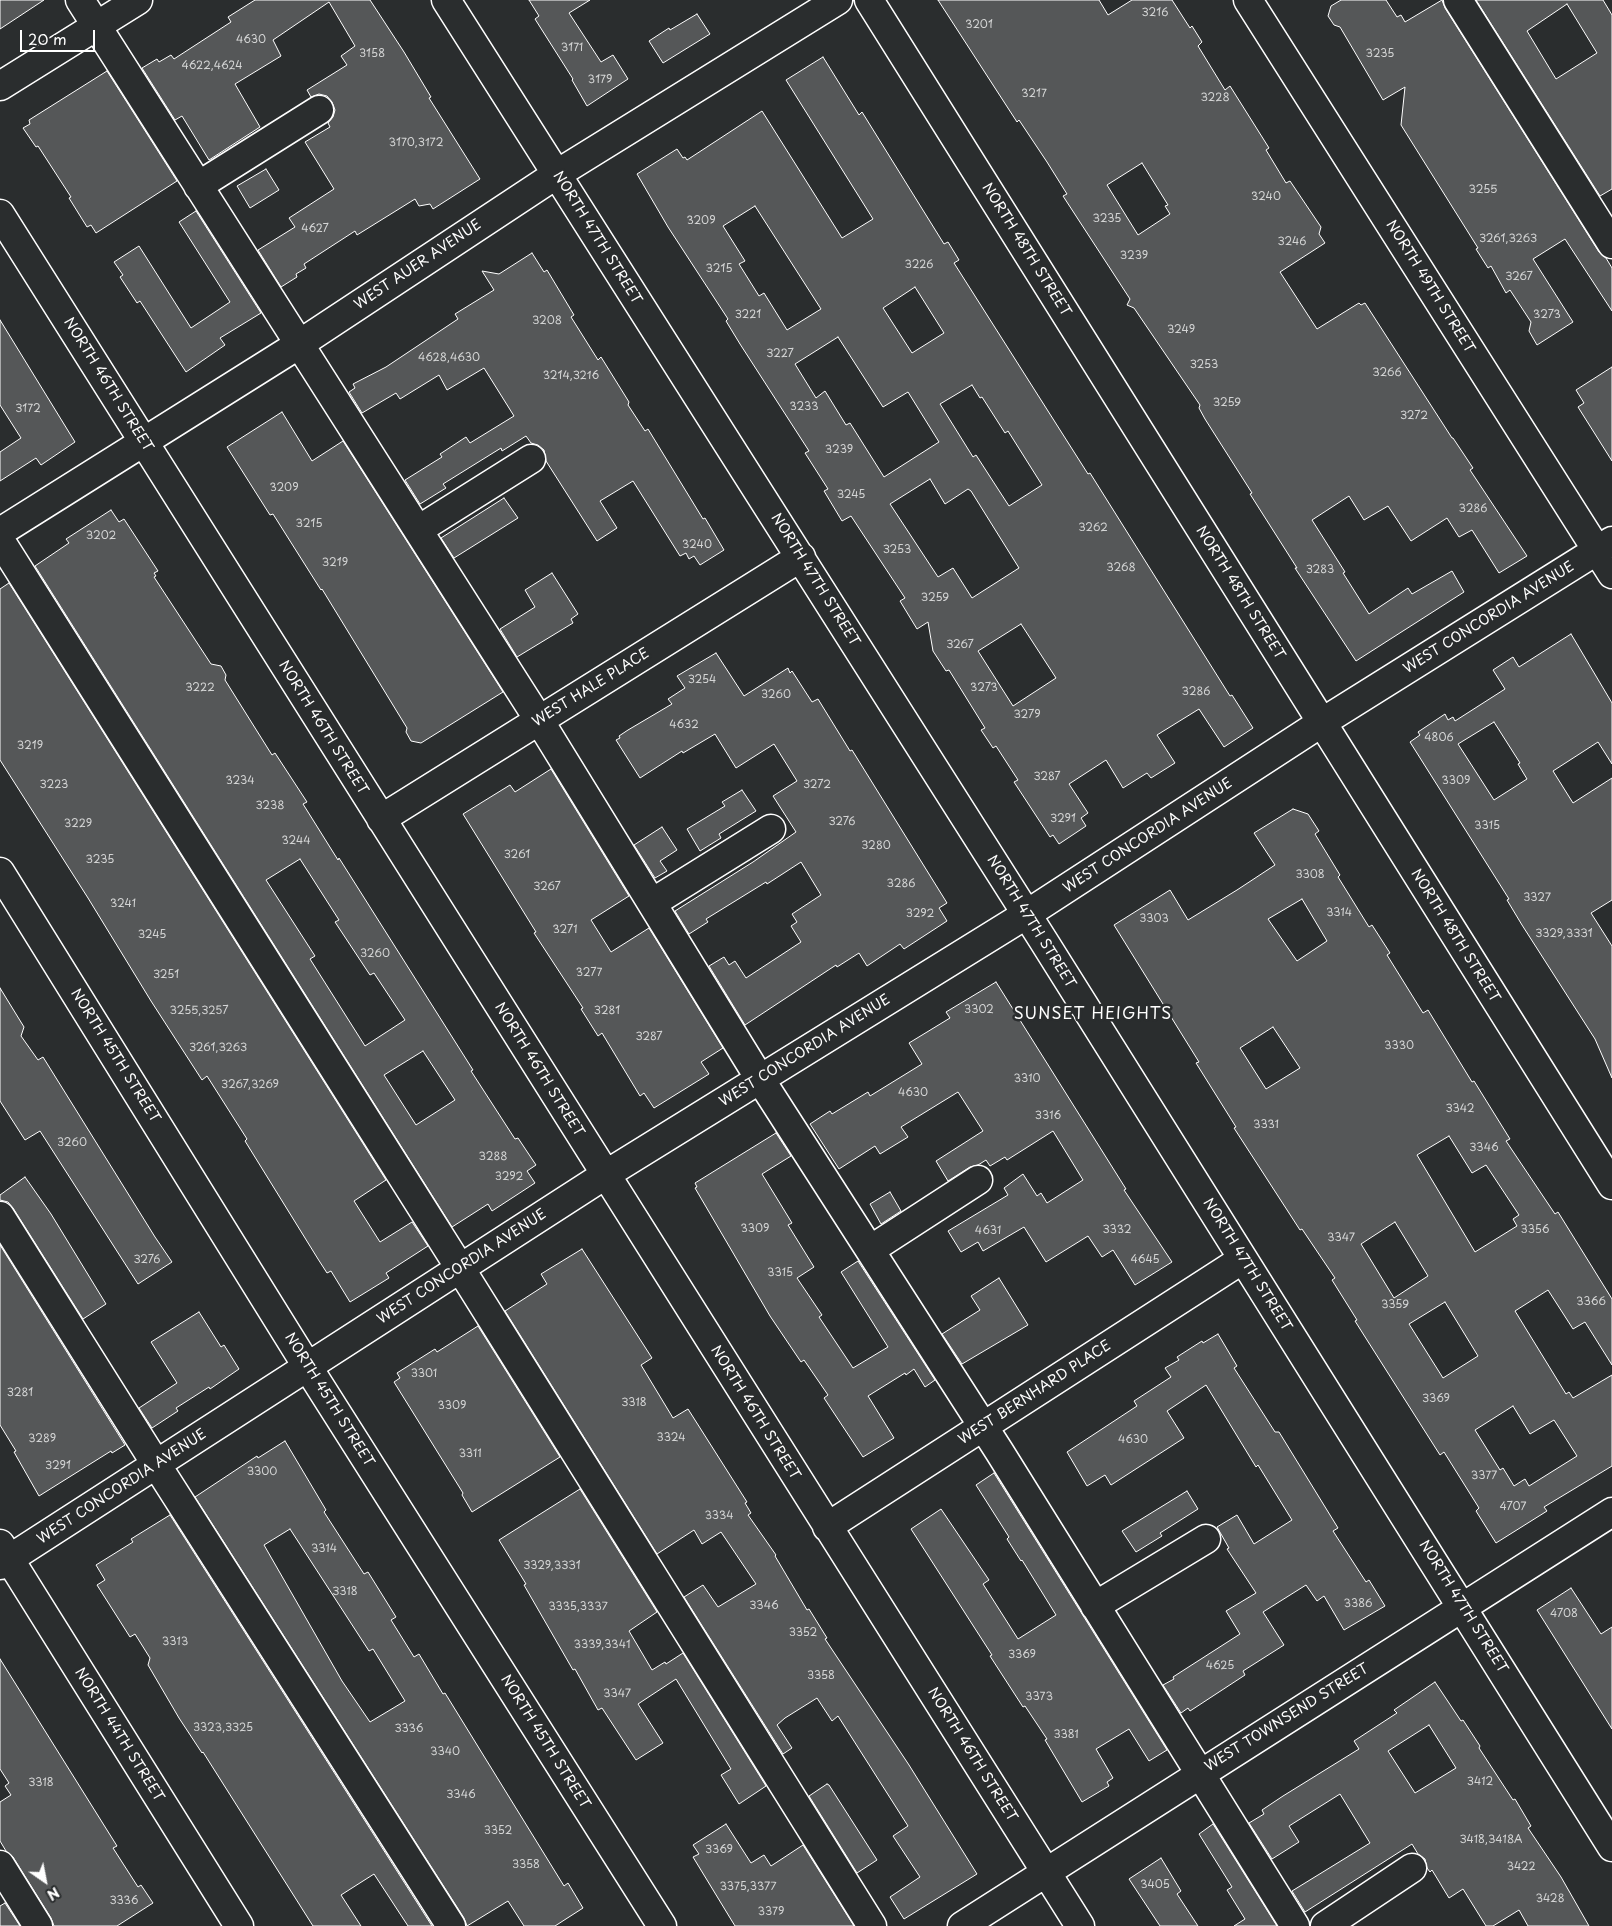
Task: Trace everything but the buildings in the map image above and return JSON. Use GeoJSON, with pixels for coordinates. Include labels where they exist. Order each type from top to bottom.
{"type":"FeatureCollection","features":[{"type":"Feature","properties":{"kind":"street"},"geometry":{"type":"LineString","coordinates":[[80,0],[298,345],[539,720],[760,1079],[983,1426],[1296,1926]]}},
{"type":"Feature","properties":{"kind":"street"},"geometry":{"type":"LineString","coordinates":[[0,86],[138,0]]}},
{"type":"Feature","properties":{"kind":"street","name":"NORTH 47TH STREET"},"geometry":{"type":"LineString","coordinates":[[446,0],[801,557],[1612,1847]]}},
{"type":"Feature","properties":{"kind":"street","name":"WEST AUER AVENUE"},"geometry":{"type":"LineString","coordinates":[[0,532],[298,345],[556,174],[838,0]]}},
{"type":"Feature","properties":{"kind":"street","name":"NORTH 48TH STREET"},"geometry":{"type":"LineString","coordinates":[[869,0],[1612,1185]]}},
{"type":"Feature","properties":{"kind":"street","name":"NORTH 49TH STREET"},"geometry":{"type":"LineString","coordinates":[[1248,0],[1605,545],[1612,574]]}},
{"type":"Feature","properties":{"kind":"street"},"geometry":{"type":"LineString","coordinates":[[1458,0],[1612,244]]}},
{"type":"Feature","properties":{"kind":"street"},"geometry":{"type":"LineString","coordinates":[[198,186],[318,110]]}},
{"type":"Feature","properties":{"kind":"street","name":"NORTH 46TH STREET"},"geometry":{"type":"LineString","coordinates":[[0,214],[1080,1926]]}},
{"type":"Feature","properties":{"kind":"street"},"geometry":{"type":"LineString","coordinates":[[418,530],[531,459]]}},
{"type":"Feature","properties":{"kind":"street"},"geometry":{"type":"LineString","coordinates":[[0,540],[460,1268],[872,1926]]}},
{"type":"Feature","properties":{"kind":"street","name":"WEST CONCORDIA AVENUE"},"geometry":{"type":"LineString","coordinates":[[3,1556],[156,1464],[605,1174],[1026,914],[1321,723],[1605,545]]}},
{"type":"Feature","properties":{"kind":"street","name":"WEST HALE PLACE"},"geometry":{"type":"LineString","coordinates":[[381,819],[801,557]]}},
{"type":"Feature","properties":{"kind":"street"},"geometry":{"type":"LineString","coordinates":[[652,903],[771,829]]}},
{"type":"Feature","properties":{"kind":"street","name":"NORTH 45TH STREET"},"geometry":{"type":"LineString","coordinates":[[0,872],[307,1366],[662,1926]]}},
{"type":"Feature","properties":{"kind":"street"},"geometry":{"type":"LineString","coordinates":[[870,1250],[978,1180]]}},
{"type":"Feature","properties":{"kind":"street"},"geometry":{"type":"LineString","coordinates":[[0,1216],[451,1926]]}},
{"type":"Feature","properties":{"kind":"street","name":"WEST BERNHARD PLACE"},"geometry":{"type":"LineString","coordinates":[[827,1527],[1243,1259]]}},
{"type":"Feature","properties":{"kind":"street","name":"WEST TOWNSEND STREET"},"geometry":{"type":"LineString","coordinates":[[962,1926],[1612,1512]]}},
{"type":"Feature","properties":{"kind":"street"},"geometry":{"type":"LineString","coordinates":[[1095,1606],[1206,1539]]}},
{"type":"Feature","properties":{"kind":"street","name":"NORTH 44TH STREET"},"geometry":{"type":"LineString","coordinates":[[3,1556],[239,1926]]}},
{"type":"Feature","properties":{"kind":"street"},"geometry":{"type":"LineString","coordinates":[[0,1865],[38,1926]]}},
{"type":"Feature","properties":{"kind":"street"},"geometry":{"type":"LineString","coordinates":[[1325,1926],[1412,1868]]}},
{"type":"Feature","properties":{"kind":"district","name":"SUNSET HEIGHTS"},"geometry":{"type":"Point","coordinates":[1093,1015]}}]}
